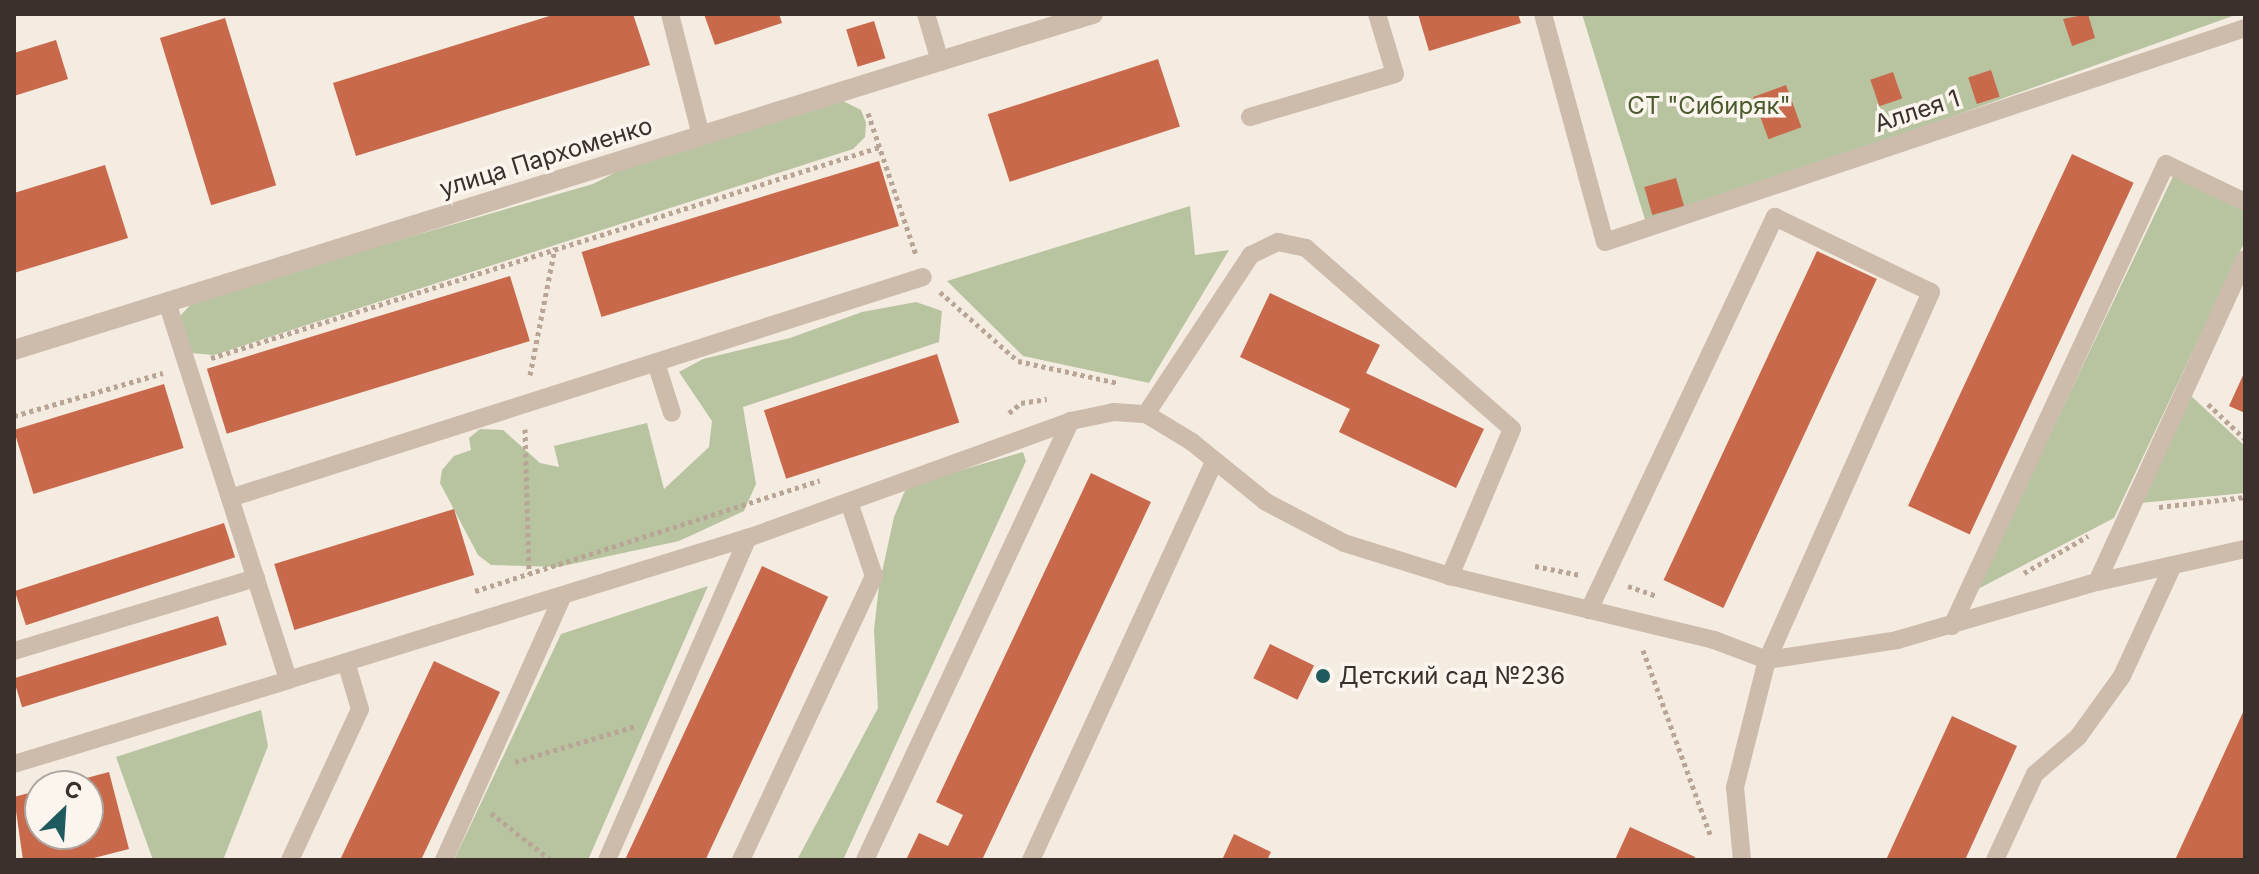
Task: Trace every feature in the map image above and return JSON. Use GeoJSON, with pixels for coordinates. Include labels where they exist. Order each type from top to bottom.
{"type":"FeatureCollection","features":[{"type":"Feature","properties":{"kind":"street","name":"улица Пархоменко"},"geometry":{"type":"LineString","coordinates":[[14,350],[1093,14]]}},
{"type":"Feature","properties":{"kind":"lane"},"geometry":{"type":"LineString","coordinates":[[670,14],[701,136]]}},
{"type":"Feature","properties":{"kind":"lane"},"geometry":{"type":"LineString","coordinates":[[926,14],[940,61]]}},
{"type":"Feature","properties":{"kind":"lane"},"geometry":{"type":"LineString","coordinates":[[1250,117],[1395,74],[1377,14]]}},
{"type":"Feature","properties":{"kind":"lane","name":"Аллея 1"},"geometry":{"type":"LineString","coordinates":[[1543,14],[1605,242],[1672,223],[1776,182],[2245,28]]}},
{"type":"Feature","properties":{"kind":"lane"},"geometry":{"type":"LineString","coordinates":[[1952,626],[2166,164],[2245,202]]}},
{"type":"Feature","properties":{"kind":"lane"},"geometry":{"type":"LineString","coordinates":[[1589,610],[1775,217],[1776,182]]}},
{"type":"Feature","properties":{"kind":"lane"},"geometry":{"type":"LineString","coordinates":[[1742,860],[1735,787],[1767,660],[1931,292],[1775,217]]}},
{"type":"Feature","properties":{"kind":"lane"},"geometry":{"type":"LineString","coordinates":[[1146,414],[1251,255],[1278,242],[1306,248],[1512,429],[1450,576]]}},
{"type":"Feature","properties":{"kind":"lane"},"geometry":{"type":"LineString","coordinates":[[2097,582],[2245,259]]}},
{"type":"Feature","properties":{"kind":"lane"},"geometry":{"type":"LineString","coordinates":[[230,498],[657,366],[923,277]]}},
{"type":"Feature","properties":{"kind":"lane"},"geometry":{"type":"LineString","coordinates":[[167,302],[288,680]]}},
{"type":"Feature","properties":{"kind":"lane"},"geometry":{"type":"LineString","coordinates":[[657,366],[672,413]]}},
{"type":"Feature","properties":{"kind":"lane"},"geometry":{"type":"LineString","coordinates":[[14,764],[748,538],[1071,421],[1114,412],[1146,414],[1192,442],[1266,502],[1344,543],[1450,576],[1632,620],[1767,660],[1952,626],[2097,582],[2245,549]]}},
{"type":"Feature","properties":{"kind":"lane"},"geometry":{"type":"LineString","coordinates":[[865,860],[1071,421]]}},
{"type":"Feature","properties":{"kind":"lane"},"geometry":{"type":"LineString","coordinates":[[1031,860],[1214,462]]}},
{"type":"Feature","properties":{"kind":"lane"},"geometry":{"type":"LineString","coordinates":[[741,860],[874,576],[849,502]]}},
{"type":"Feature","properties":{"kind":"lane"},"geometry":{"type":"LineString","coordinates":[[607,860],[748,538]]}},
{"type":"Feature","properties":{"kind":"lane"},"geometry":{"type":"LineString","coordinates":[[1995,860],[2035,774],[2078,737],[2122,676],[2173,565]]}},
{"type":"Feature","properties":{"kind":"lane"},"geometry":{"type":"LineString","coordinates":[[14,651],[256,578]]}},
{"type":"Feature","properties":{"kind":"lane"},"geometry":{"type":"LineString","coordinates":[[444,860],[563,595]]}},
{"type":"Feature","properties":{"kind":"lane"},"geometry":{"type":"LineString","coordinates":[[290,860],[360,709],[346,662]]}},
{"type":"Feature","properties":{"kind":"path"},"geometry":{"type":"LineString","coordinates":[[859,86],[923,277],[1018,361],[1158,395]]}},
{"type":"Feature","properties":{"kind":"path"},"geometry":{"type":"LineString","coordinates":[[14,416],[188,366],[555,247],[880,147]]}},
{"type":"Feature","properties":{"kind":"path"},"geometry":{"type":"LineString","coordinates":[[529,574],[525,406],[555,247]]}},
{"type":"Feature","properties":{"kind":"path"},"geometry":{"type":"LineString","coordinates":[[2188,383],[2245,439]]}},
{"type":"Feature","properties":{"kind":"path"},"geometry":{"type":"LineString","coordinates":[[470,592],[831,477]]}},
{"type":"Feature","properties":{"kind":"path"},"geometry":{"type":"LineString","coordinates":[[2130,510],[2245,497]]}},
{"type":"Feature","properties":{"kind":"path"},"geometry":{"type":"LineString","coordinates":[[2012,580],[2091,534]]}},
{"type":"Feature","properties":{"kind":"path"},"geometry":{"type":"LineString","coordinates":[[1529,565],[1604,580]]}},
{"type":"Feature","properties":{"kind":"path"},"geometry":{"type":"LineString","coordinates":[[1662,598],[1619,583],[1714,845]]}},
{"type":"Feature","properties":{"kind":"path"},"geometry":{"type":"LineString","coordinates":[[484,771],[670,716]]}},
{"type":"Feature","properties":{"kind":"path"},"geometry":{"type":"LineString","coordinates":[[472,798],[551,860]]}},
{"type":"Feature","properties":{"kind":"green space","name":"СТ \"Сибиряк\""},"geometry":{"type":"Polygon","coordinates":[[[1582,14],[2238,14],[1647,226],[1582,14]]]}},
{"type":"Feature","properties":{"kind":"green space"},"geometry":{"type":"Polygon","coordinates":[[[843,101],[861,110],[866,123],[865,137],[853,149],[214,355],[191,353],[180,330],[181,315],[197,298],[593,184],[626,167],[843,101]]]}},
{"type":"Feature","properties":{"kind":"green space"},"geometry":{"type":"Polygon","coordinates":[[[2175,172],[2245,205],[2245,241],[2114,518],[1976,590],[2175,172]]]}},
{"type":"Feature","properties":{"kind":"green space"},"geometry":{"type":"Polygon","coordinates":[[[1190,206],[1195,255],[1229,250],[1149,383],[1023,356],[947,281],[1190,206]]]}},
{"type":"Feature","properties":{"kind":"green space"},"geometry":{"type":"Polygon","coordinates":[[[916,302],[942,311],[939,342],[743,407],[756,484],[744,511],[679,541],[558,567],[491,565],[478,555],[440,483],[442,470],[454,456],[471,450],[469,438],[480,429],[503,430],[540,463],[559,467],[554,446],[647,423],[664,489],[709,447],[712,421],[679,372],[703,359],[790,338],[862,312],[916,302]]]}},
{"type":"Feature","properties":{"kind":"green space"},"geometry":{"type":"Polygon","coordinates":[[[2189,394],[2245,446],[2245,493],[2140,503],[2189,394]]]}},
{"type":"Feature","properties":{"kind":"green space"},"geometry":{"type":"Polygon","coordinates":[[[1023,452],[1026,461],[843,860],[797,860],[878,708],[874,630],[879,586],[894,517],[907,486],[1023,452]]]}},
{"type":"Feature","properties":{"kind":"green space"},"geometry":{"type":"Polygon","coordinates":[[[708,586],[588,860],[454,860],[561,634],[708,586]]]}},
{"type":"Feature","properties":{"kind":"green space"},"geometry":{"type":"Polygon","coordinates":[[[261,710],[268,746],[223,860],[153,860],[116,757],[261,710]]]}},
{"type":"Feature","properties":{"kind":"building"},"geometry":{"type":"Polygon","coordinates":[[[556,14],[633,14],[650,65],[356,156],[333,83],[556,14]]]}},
{"type":"Feature","properties":{"kind":"building"},"geometry":{"type":"Polygon","coordinates":[[[704,14],[779,14],[782,23],[715,45],[704,14]]]}},
{"type":"Feature","properties":{"kind":"building"},"geometry":{"type":"Polygon","coordinates":[[[1418,14],[1518,14],[1521,23],[1429,51],[1418,14]]]}},
{"type":"Feature","properties":{"kind":"building"},"geometry":{"type":"Polygon","coordinates":[[[2088,14],[2095,38],[2072,46],[2063,19],[2088,14]]]}},
{"type":"Feature","properties":{"kind":"building"},"geometry":{"type":"Polygon","coordinates":[[[225,18],[276,185],[211,205],[160,38],[225,18]]]}},
{"type":"Feature","properties":{"kind":"building"},"geometry":{"type":"Polygon","coordinates":[[[874,21],[885,58],[858,67],[846,29],[874,21]]]}},
{"type":"Feature","properties":{"kind":"building"},"geometry":{"type":"Polygon","coordinates":[[[56,40],[68,79],[14,96],[14,53],[56,40]]]}},
{"type":"Feature","properties":{"kind":"building"},"geometry":{"type":"Polygon","coordinates":[[[1158,59],[1180,127],[1010,182],[988,114],[1158,59]]]}},
{"type":"Feature","properties":{"kind":"building"},"geometry":{"type":"Polygon","coordinates":[[[1991,70],[2000,97],[1977,104],[1968,77],[1991,70]]]}},
{"type":"Feature","properties":{"kind":"building"},"geometry":{"type":"Polygon","coordinates":[[[1893,72],[1902,98],[1879,106],[1870,80],[1893,72]]]}},
{"type":"Feature","properties":{"kind":"building"},"geometry":{"type":"Polygon","coordinates":[[[1786,85],[1801,127],[1769,139],[1753,97],[1786,85]]]}},
{"type":"Feature","properties":{"kind":"building"},"geometry":{"type":"Polygon","coordinates":[[[2072,154],[2134,183],[1970,534],[1908,506],[2072,154]]]}},
{"type":"Feature","properties":{"kind":"building"},"geometry":{"type":"Polygon","coordinates":[[[879,161],[899,226],[601,317],[582,252],[879,161]]]}},
{"type":"Feature","properties":{"kind":"building"},"geometry":{"type":"Polygon","coordinates":[[[105,165],[128,238],[14,273],[14,193],[105,165]]]}},
{"type":"Feature","properties":{"kind":"building"},"geometry":{"type":"Polygon","coordinates":[[[1676,178],[1684,206],[1652,215],[1644,187],[1676,178]]]}},
{"type":"Feature","properties":{"kind":"building"},"geometry":{"type":"Polygon","coordinates":[[[1817,251],[1877,279],[1723,608],[1664,580],[1817,251]]]}},
{"type":"Feature","properties":{"kind":"building"},"geometry":{"type":"Polygon","coordinates":[[[510,276],[530,341],[227,434],[207,369],[510,276]]]}},
{"type":"Feature","properties":{"kind":"building"},"geometry":{"type":"Polygon","coordinates":[[[1270,293],[1380,345],[1366,373],[1484,429],[1456,488],[1339,432],[1350,409],[1240,357],[1270,293]]]}},
{"type":"Feature","properties":{"kind":"building"},"geometry":{"type":"Polygon","coordinates":[[[937,354],[959,422],[786,479],[764,410],[937,354]]]}},
{"type":"Feature","properties":{"kind":"building"},"geometry":{"type":"Polygon","coordinates":[[[2245,371],[2245,413],[2229,406],[2245,371]]]}},
{"type":"Feature","properties":{"kind":"building"},"geometry":{"type":"Polygon","coordinates":[[[164,384],[184,448],[33,494],[14,430],[164,384]]]}},
{"type":"Feature","properties":{"kind":"building"},"geometry":{"type":"Polygon","coordinates":[[[1091,473],[1151,502],[982,860],[906,860],[919,833],[948,846],[963,815],[936,802],[1091,473]]]}},
{"type":"Feature","properties":{"kind":"building"},"geometry":{"type":"Polygon","coordinates":[[[454,509],[474,575],[294,630],[274,564],[454,509]]]}},
{"type":"Feature","properties":{"kind":"building"},"geometry":{"type":"Polygon","coordinates":[[[224,523],[235,557],[26,625],[15,591],[224,523]]]}},
{"type":"Feature","properties":{"kind":"building"},"geometry":{"type":"Polygon","coordinates":[[[762,566],[828,597],[705,860],[625,860],[762,566]]]}},
{"type":"Feature","properties":{"kind":"building"},"geometry":{"type":"Polygon","coordinates":[[[218,616],[227,645],[22,707],[14,678],[218,616]]]}},
{"type":"Feature","properties":{"kind":"building"},"geometry":{"type":"Polygon","coordinates":[[[1270,644],[1314,665],[1297,700],[1253,678],[1270,644]]]}},
{"type":"Feature","properties":{"kind":"building"},"geometry":{"type":"Polygon","coordinates":[[[434,661],[500,692],[421,860],[340,860],[434,661]]]}},
{"type":"Feature","properties":{"kind":"building"},"geometry":{"type":"Polygon","coordinates":[[[2245,708],[2245,860],[2175,860],[2245,708]]]}},
{"type":"Feature","properties":{"kind":"building"},"geometry":{"type":"Polygon","coordinates":[[[1952,716],[2017,746],[1965,860],[1886,860],[1952,716]]]}},
{"type":"Feature","properties":{"kind":"building"},"geometry":{"type":"Polygon","coordinates":[[[109,772],[129,849],[86,860],[23,860],[14,797],[24,794],[24,850],[104,850],[104,773],[109,772]]]}},
{"type":"Feature","properties":{"kind":"building"},"geometry":{"type":"Polygon","coordinates":[[[1630,827],[1695,857],[1694,860],[1615,860],[1630,827]]]}},
{"type":"Feature","properties":{"kind":"building"},"geometry":{"type":"Polygon","coordinates":[[[1234,834],[1271,852],[1267,860],[1222,860],[1234,834]]]}},
{"type":"Feature","properties":{"kind":"place","name":"Детский сад №236"},"geometry":{"type":"Point","coordinates":[1323,676]}}]}
